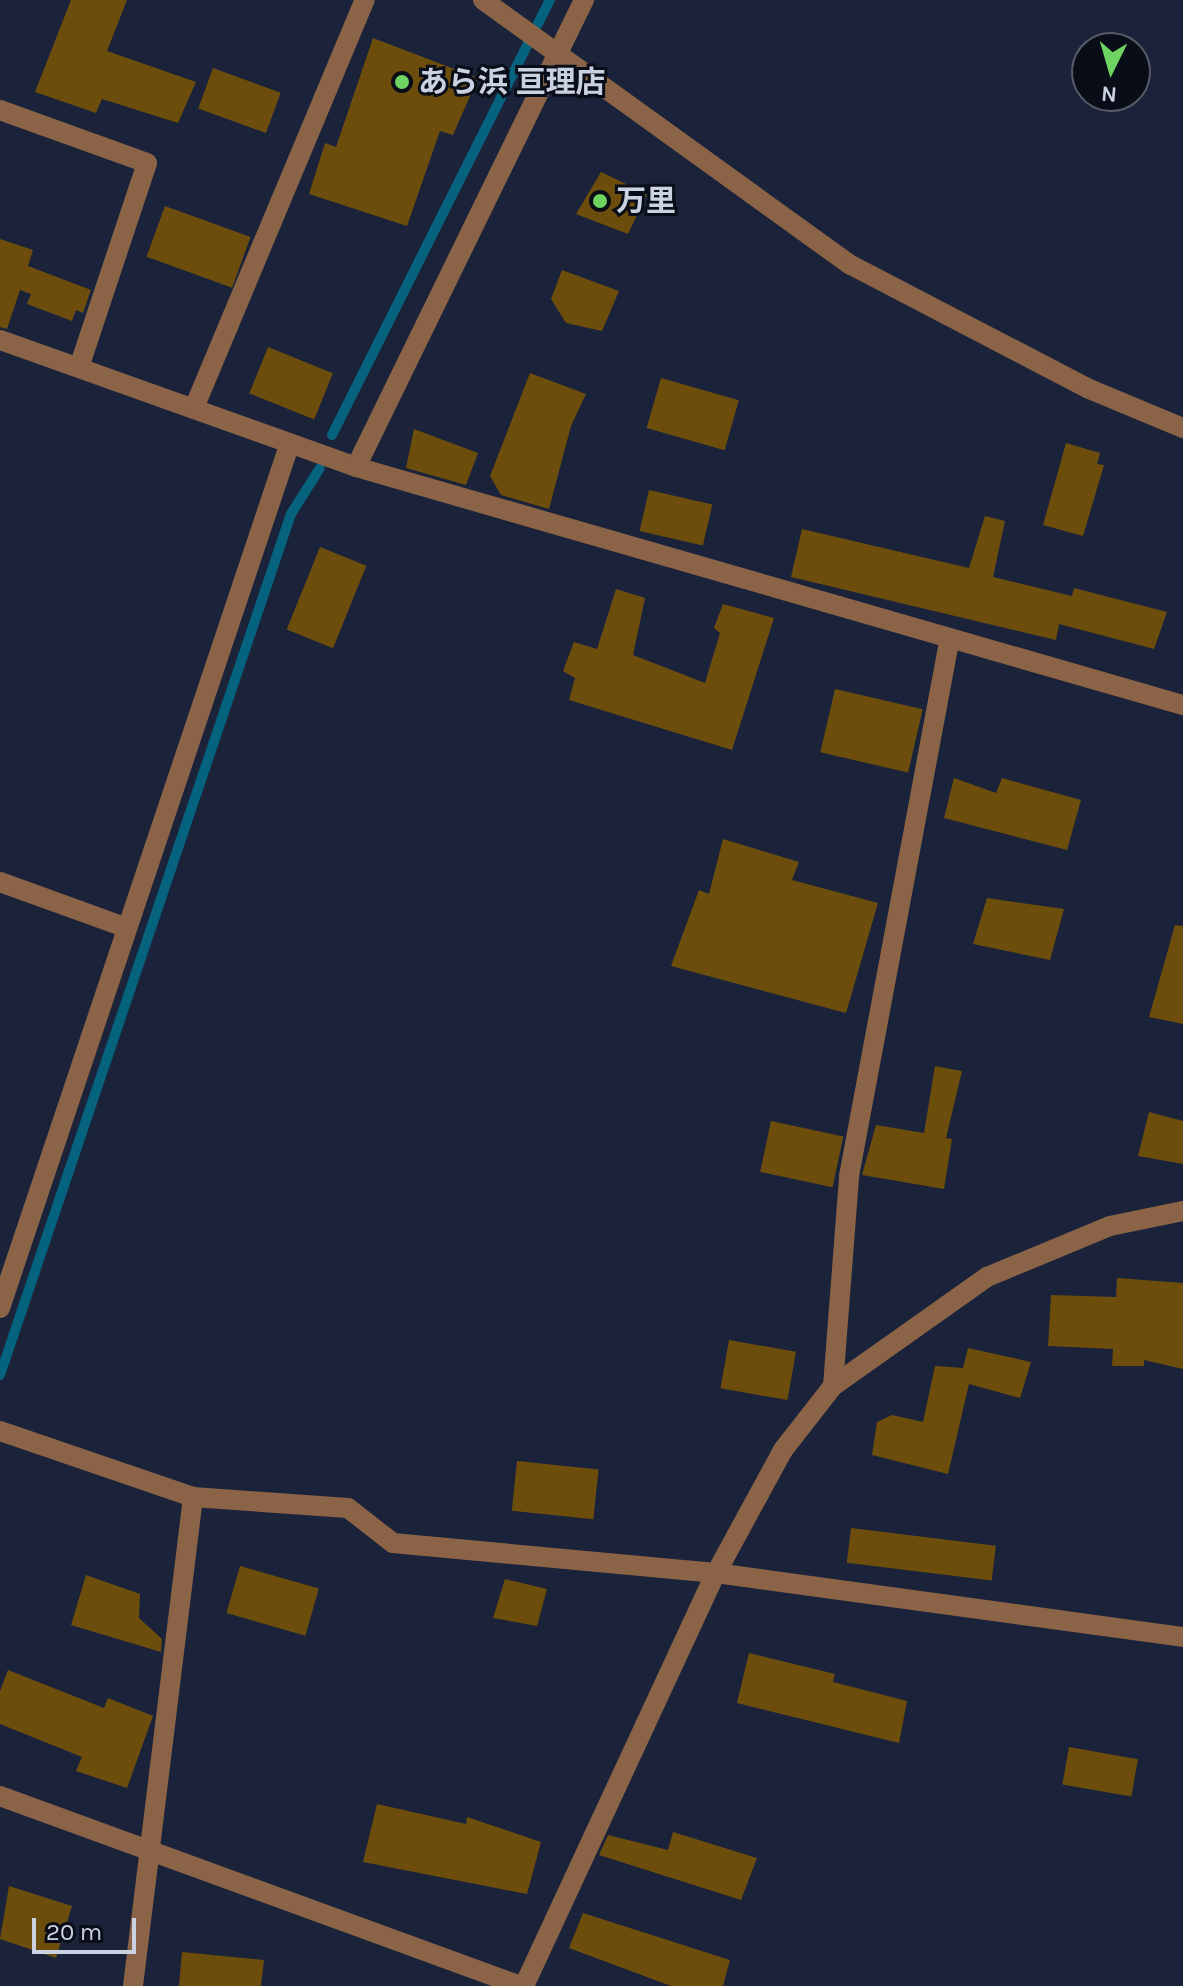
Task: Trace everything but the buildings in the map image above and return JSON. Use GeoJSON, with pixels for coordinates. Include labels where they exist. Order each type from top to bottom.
{"type":"FeatureCollection","features":[{"type":"Feature","properties":{"kind":"street"},"geometry":{"type":"LineString","coordinates":[[194,408],[365,0]]}},
{"type":"Feature","properties":{"kind":"street"},"geometry":{"type":"LineString","coordinates":[[483,0],[851,265],[1087,388],[1183,428]]}},
{"type":"Feature","properties":{"kind":"street"},"geometry":{"type":"LineString","coordinates":[[356,467],[550,50],[584,0]]}},
{"type":"Feature","properties":{"kind":"street"},"geometry":{"type":"LineString","coordinates":[[0,110],[147,163],[79,367]]}},
{"type":"Feature","properties":{"kind":"street"},"geometry":{"type":"LineString","coordinates":[[0,340],[356,467],[949,642],[1183,705]]}},
{"type":"Feature","properties":{"kind":"street"},"geometry":{"type":"LineString","coordinates":[[0,1308],[290,443]]}},
{"type":"Feature","properties":{"kind":"street"},"geometry":{"type":"LineString","coordinates":[[833,1386],[849,1176],[949,642]]}},
{"type":"Feature","properties":{"kind":"street"},"geometry":{"type":"LineString","coordinates":[[0,882],[127,928]]}},
{"type":"Feature","properties":{"kind":"street"},"geometry":{"type":"LineString","coordinates":[[0,1796],[522,1986],[716,1573],[783,1450],[833,1386],[987,1277],[1110,1226],[1183,1211]]}},
{"type":"Feature","properties":{"kind":"street"},"geometry":{"type":"LineString","coordinates":[[0,1431],[193,1497],[348,1508],[393,1543],[716,1573],[1183,1637]]}},
{"type":"Feature","properties":{"kind":"street"},"geometry":{"type":"LineString","coordinates":[[133,1986],[193,1497]]}},
{"type":"Feature","properties":{"kind":"waterway"},"geometry":{"type":"LineString","coordinates":[[332,435],[550,0]]}},
{"type":"Feature","properties":{"kind":"waterway"},"geometry":{"type":"LineString","coordinates":[[0,1375],[291,514],[320,468]]}},
{"type":"Feature","properties":{"kind":"place","name":"あら浜 亘理店"},"geometry":{"type":"Point","coordinates":[402,82]}},
{"type":"Feature","properties":{"kind":"place","name":"万里"},"geometry":{"type":"Point","coordinates":[600,201]}}]}
